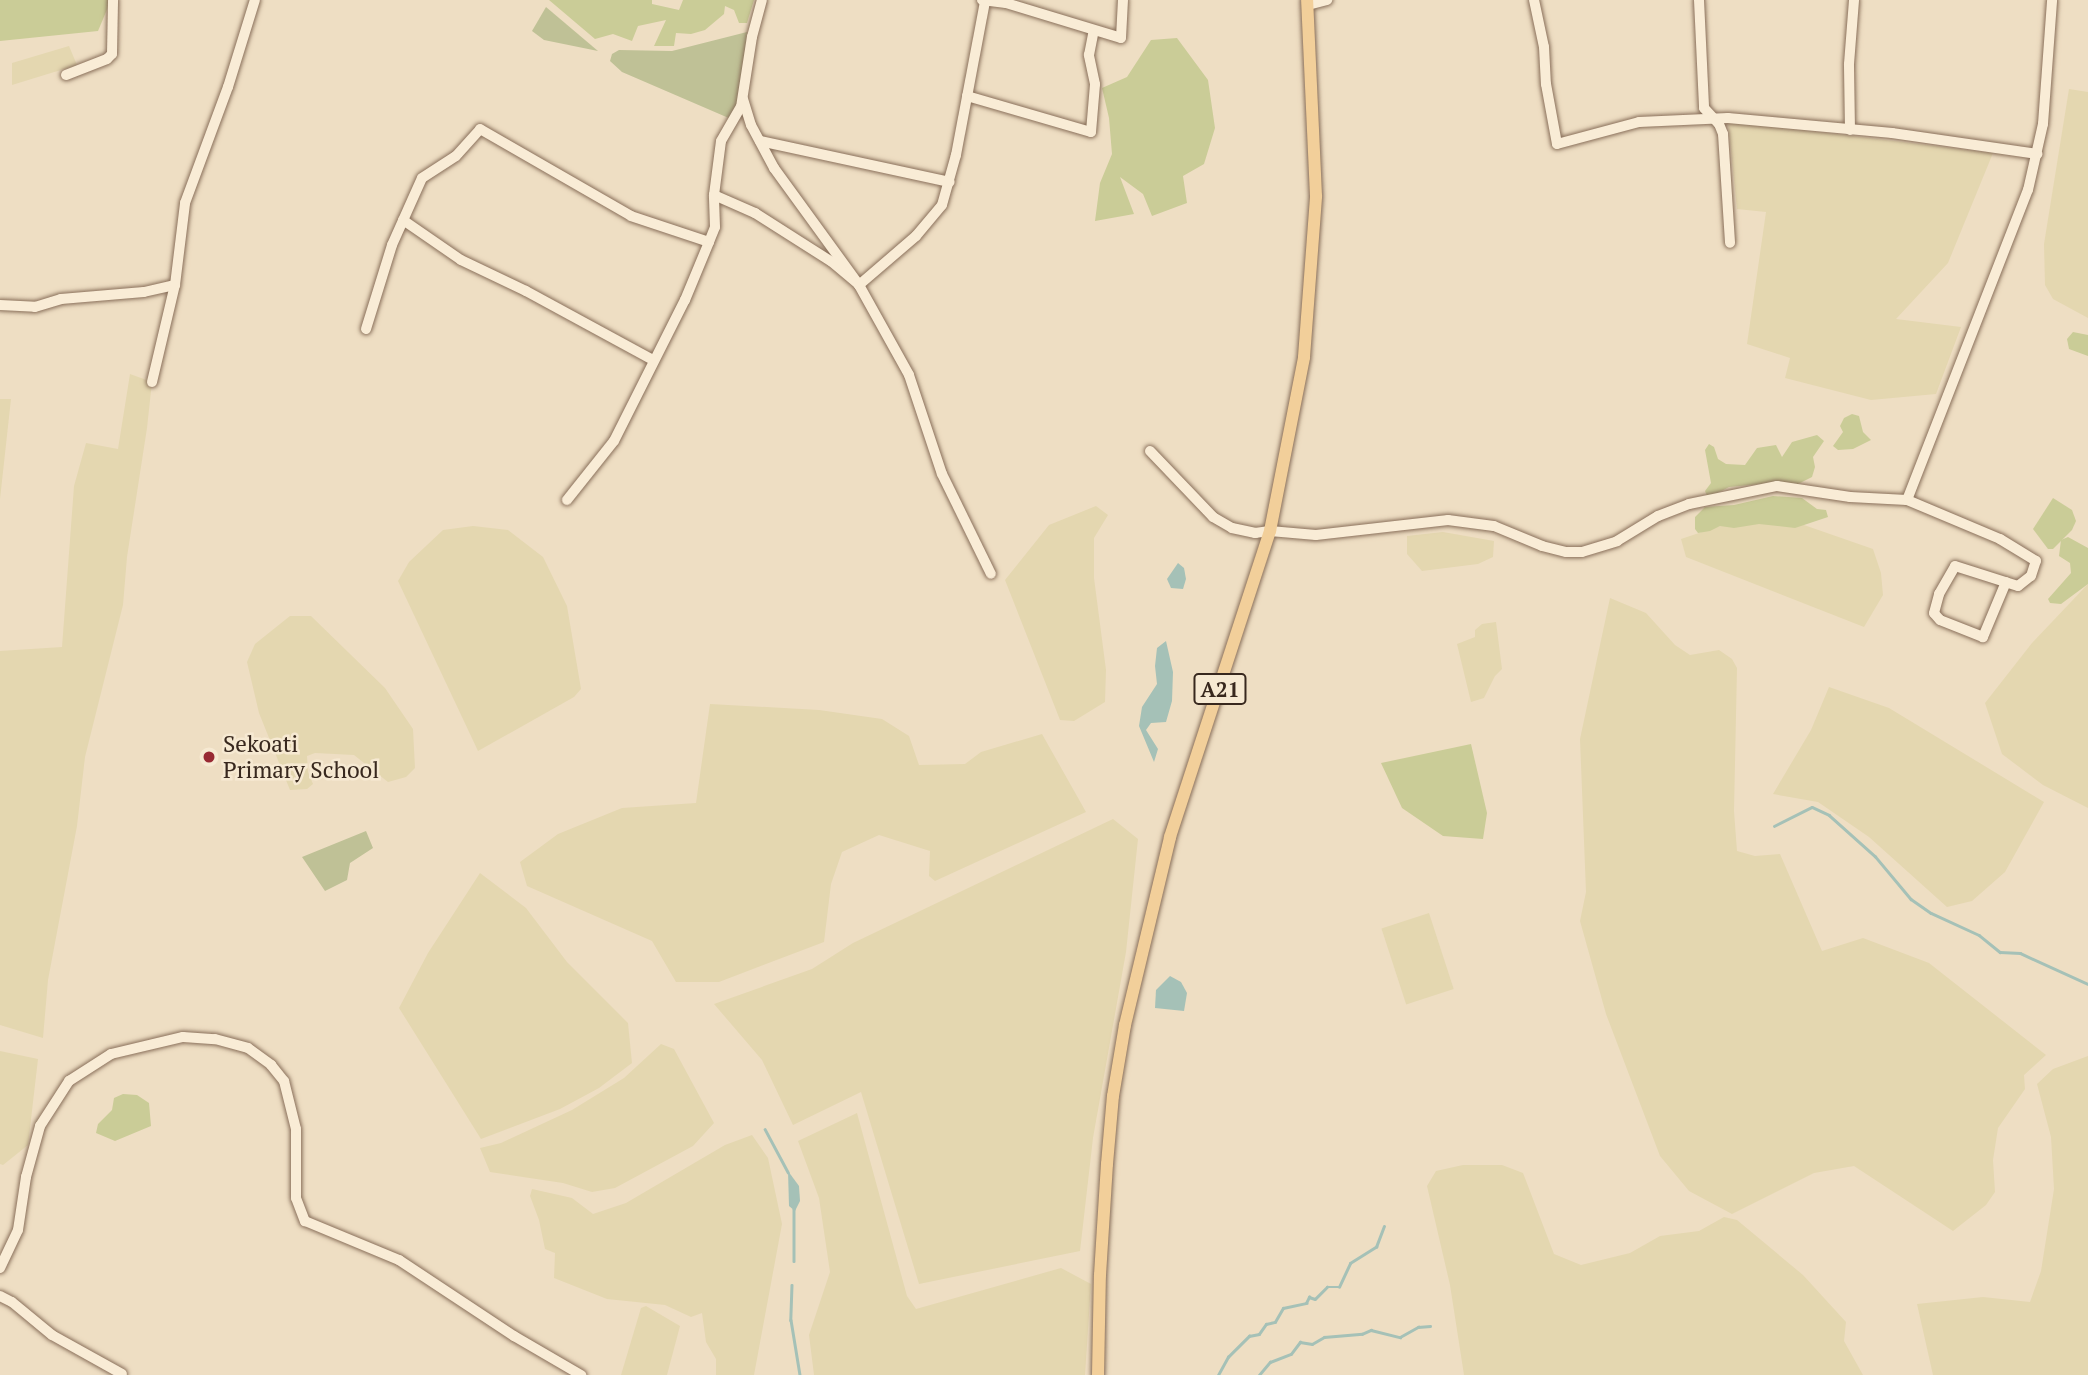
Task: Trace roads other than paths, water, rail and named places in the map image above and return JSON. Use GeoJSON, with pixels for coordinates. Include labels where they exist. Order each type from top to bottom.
{"type":"FeatureCollection","features":[{"type":"Feature","properties":{"kind":"main road","name":"A21"},"geometry":{"type":"LineString","coordinates":[[1098,1375],[1100,1275],[1107,1164],[1113,1096],[1125,1025],[1167,846],[1269,531],[1284,469],[1304,356],[1314,249],[1315,137],[1307,2]]}},
{"type":"Feature","properties":{"kind":"street"},"geometry":{"type":"LineString","coordinates":[[66,75],[107,59],[112,54],[113,0]]}},
{"type":"Feature","properties":{"kind":"street"},"geometry":{"type":"LineString","coordinates":[[152,382],[175,285],[185,203],[228,87],[255,0]]}},
{"type":"Feature","properties":{"kind":"street"},"geometry":{"type":"LineString","coordinates":[[567,500],[614,441],[685,300],[715,227],[714,195],[721,142],[743,98],[752,37],[762,0]]}},
{"type":"Feature","properties":{"kind":"street"},"geometry":{"type":"LineString","coordinates":[[859,285],[916,236],[943,205],[950,182],[984,1],[1006,3],[1121,38],[1123,0]]}},
{"type":"Feature","properties":{"kind":"street"},"geometry":{"type":"LineString","coordinates":[[1307,2],[1327,0]]}},
{"type":"Feature","properties":{"kind":"street"},"geometry":{"type":"LineString","coordinates":[[1534,0],[1544,47],[1545,77],[1557,144],[1639,122],[1710,118],[1850,130],[2037,154]]}},
{"type":"Feature","properties":{"kind":"street"},"geometry":{"type":"LineString","coordinates":[[1699,0],[1704,108],[1710,118],[1719,124],[1723,134],[1730,243]]}},
{"type":"Feature","properties":{"kind":"street"},"geometry":{"type":"LineString","coordinates":[[1850,130],[1849,64],[1854,0]]}},
{"type":"Feature","properties":{"kind":"street"},"geometry":{"type":"LineString","coordinates":[[1907,500],[2028,190],[2037,154],[2048,84],[2052,0]]}},
{"type":"Feature","properties":{"kind":"street"},"geometry":{"type":"LineString","coordinates":[[967,96],[1091,132],[1095,84],[1089,55],[1094,30]]}},
{"type":"Feature","properties":{"kind":"street"},"geometry":{"type":"LineString","coordinates":[[743,98],[760,141],[774,167],[859,285],[909,375],[942,474],[991,573]]}},
{"type":"Feature","properties":{"kind":"street"},"geometry":{"type":"LineString","coordinates":[[366,329],[403,220],[422,178],[456,156],[480,130],[631,216],[709,242]]}},
{"type":"Feature","properties":{"kind":"street"},"geometry":{"type":"LineString","coordinates":[[760,141],[950,182]]}},
{"type":"Feature","properties":{"kind":"street"},"geometry":{"type":"LineString","coordinates":[[714,195],[755,213],[832,262],[859,285]]}},
{"type":"Feature","properties":{"kind":"street"},"geometry":{"type":"LineString","coordinates":[[403,220],[461,260],[526,291],[653,360]]}},
{"type":"Feature","properties":{"kind":"street"},"geometry":{"type":"LineString","coordinates":[[0,304],[35,307],[61,299],[144,292],[175,285]]}},
{"type":"Feature","properties":{"kind":"street"},"geometry":{"type":"LineString","coordinates":[[1150,451],[1213,517],[1232,528],[1255,533],[1269,531],[1316,535],[1448,520],[1494,526],[1542,546],[1566,552],[1582,552],[1617,541],[1658,516],[1689,504],[1777,486],[1850,497],[1907,500],[2000,539],[2036,561],[2031,576],[2018,586],[2006,582],[1955,566],[1939,594],[1934,613],[1940,620],[1983,637],[2006,582]]}},
{"type":"Feature","properties":{"kind":"street"},"geometry":{"type":"LineString","coordinates":[[0,1268],[18,1230],[26,1177],[40,1126],[69,1081],[111,1054],[183,1037],[215,1039],[248,1048],[271,1065],[284,1081],[296,1129],[296,1198],[304,1221],[400,1260],[503,1329],[581,1375]]}},
{"type":"Feature","properties":{"kind":"street"},"geometry":{"type":"LineString","coordinates":[[0,1296],[12,1302],[52,1335],[121,1374]]}},
{"type":"Feature","properties":{"kind":"water"},"geometry":{"type":"Polygon","coordinates":[[[1178,563],[1184,568],[1186,579],[1183,589],[1171,588],[1167,579],[1178,563]]]}},
{"type":"Feature","properties":{"kind":"water"},"geometry":{"type":"Polygon","coordinates":[[[1166,641],[1173,672],[1172,701],[1166,722],[1151,723],[1146,730],[1158,749],[1154,762],[1139,726],[1142,707],[1157,684],[1157,648],[1166,641]]]}},
{"type":"Feature","properties":{"kind":"water"},"geometry":{"type":"Polygon","coordinates":[[[1170,976],[1181,982],[1187,993],[1184,1011],[1155,1008],[1156,990],[1170,976]]]}},
{"type":"Feature","properties":{"kind":"water"},"geometry":{"type":"Polygon","coordinates":[[[788,1171],[799,1186],[800,1201],[795,1211],[789,1206],[788,1171]]]}},
{"type":"Feature","properties":{"kind":"waterway"},"geometry":{"type":"LineString","coordinates":[[1774,826],[1812,807],[1829,815],[1875,856],[1911,899],[1931,913],[1979,935],[2000,952],[2020,953],[2088,984]]}},
{"type":"Feature","properties":{"kind":"waterway"},"geometry":{"type":"LineString","coordinates":[[765,1129],[788,1172]]}},
{"type":"Feature","properties":{"kind":"waterway"},"geometry":{"type":"LineString","coordinates":[[794,1209],[794,1261]]}},
{"type":"Feature","properties":{"kind":"waterway"},"geometry":{"type":"LineString","coordinates":[[1218,1375],[1228,1357],[1249,1336],[1259,1334],[1266,1324],[1275,1322],[1283,1308],[1306,1303],[1309,1297],[1315,1299],[1327,1287],[1339,1287],[1350,1263],[1376,1247],[1384,1226]]}},
{"type":"Feature","properties":{"kind":"waterway"},"geometry":{"type":"LineString","coordinates":[[792,1285],[791,1320],[800,1375]]}},
{"type":"Feature","properties":{"kind":"waterway"},"geometry":{"type":"LineString","coordinates":[[1259,1375],[1270,1362],[1291,1354],[1300,1342],[1312,1344],[1324,1337],[1362,1334],[1371,1330],[1400,1337],[1418,1327],[1430,1326]]}},
{"type":"Feature","properties":{"kind":"place","name":"Sekoati Primary School"},"geometry":{"type":"Point","coordinates":[209,757]}}]}
